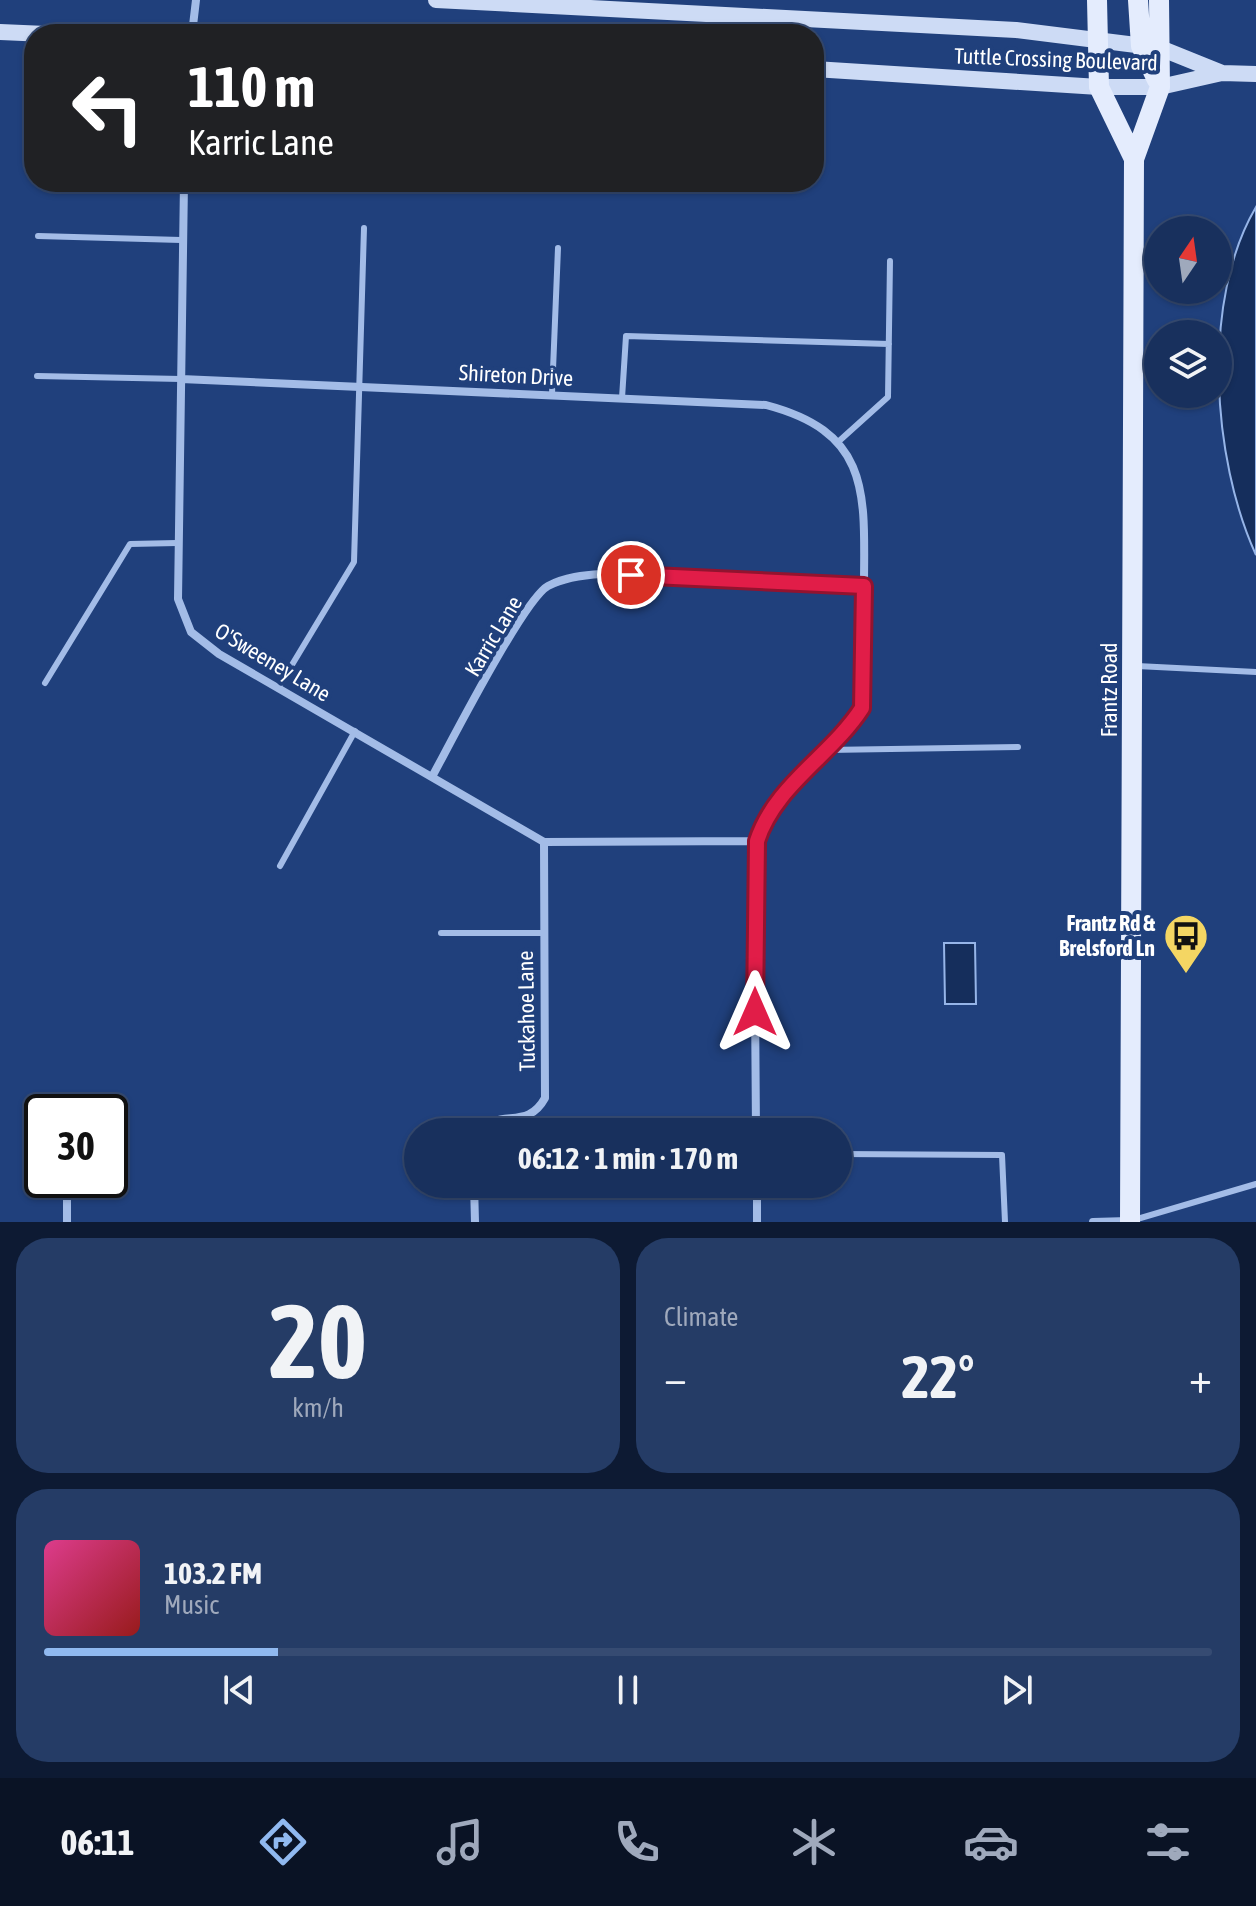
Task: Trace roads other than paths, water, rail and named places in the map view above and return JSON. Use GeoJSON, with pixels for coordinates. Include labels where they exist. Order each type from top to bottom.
{"type":"FeatureCollection","features":[{"type":"Feature","properties":{"kind":"main road","name":"Tuttle Crossing Boulevard"},"geometry":{"type":"LineString","coordinates":[[436,0],[659,6],[1016,30],[1151,47],[1222,73]]}},
{"type":"Feature","properties":{"kind":"main road","name":"Frantz Road"},"geometry":{"type":"LineString","coordinates":[[1097,0],[1099,87],[1134,159]]}},
{"type":"Feature","properties":{"kind":"main road"},"geometry":{"type":"LineString","coordinates":[[1138,0],[1160,87]]}},
{"type":"Feature","properties":{"kind":"main road"},"geometry":{"type":"LineString","coordinates":[[1151,47],[1159,0]]}},
{"type":"Feature","properties":{"kind":"main road"},"geometry":{"type":"LineString","coordinates":[[0,32],[24,33]]}},
{"type":"Feature","properties":{"kind":"main road","name":"Tuttle Crossing Boulevard"},"geometry":{"type":"LineString","coordinates":[[824,70],[1099,87],[1160,87],[1222,73]]}},
{"type":"Feature","properties":{"kind":"main road"},"geometry":{"type":"LineString","coordinates":[[1222,73],[1256,74]]}},
{"type":"Feature","properties":{"kind":"main road","name":"Frantz Road"},"geometry":{"type":"LineString","coordinates":[[1130,1222],[1134,159],[1160,87]]}},
{"type":"Feature","properties":{"kind":"street"},"geometry":{"type":"LineString","coordinates":[[193,24],[196,0]]}},
{"type":"Feature","properties":{"kind":"street","name":"O'Sweeney Lane"},"geometry":{"type":"LineString","coordinates":[[183,192],[177,543],[178,599],[191,632],[219,654],[433,775],[544,842]]}},
{"type":"Feature","properties":{"kind":"street","name":"Shireton Drive"},"geometry":{"type":"LineString","coordinates":[[181,379],[766,405],[804,415],[838,442]]}},
{"type":"Feature","properties":{"kind":"street"},"geometry":{"type":"LineString","coordinates":[[756,1118],[754,862],[757,841],[765,816],[862,708],[865,503],[854,466],[838,442]]}},
{"type":"Feature","properties":{"kind":"street","name":"Karric Lane"},"geometry":{"type":"LineString","coordinates":[[433,775],[525,612],[546,587],[577,575],[602,574],[864,586]]}},
{"type":"Feature","properties":{"kind":"street"},"geometry":{"type":"LineString","coordinates":[[544,842],[757,841]]}},
{"type":"Feature","properties":{"kind":"street","name":"Tuckahoe Lane"},"geometry":{"type":"LineString","coordinates":[[519,1118],[539,1110],[545,1098],[544,842]]}},
{"type":"Feature","properties":{"kind":"street"},"geometry":{"type":"LineString","coordinates":[[67,1198],[67,1222]]}},
{"type":"Feature","properties":{"kind":"street"},"geometry":{"type":"LineString","coordinates":[[474,1198],[475,1222]]}},
{"type":"Feature","properties":{"kind":"street"},"geometry":{"type":"LineString","coordinates":[[757,1198],[757,1222]]}},
{"type":"Feature","properties":{"kind":"street"},"geometry":{"type":"LineString","coordinates":[[1093,1222],[1130,1222]]}},
{"type":"Feature","properties":{"kind":"lane"},"geometry":{"type":"LineString","coordinates":[[278,688],[354,562],[364,228]]}},
{"type":"Feature","properties":{"kind":"lane"},"geometry":{"type":"LineString","coordinates":[[38,236],[181,240]]}},
{"type":"Feature","properties":{"kind":"lane"},"geometry":{"type":"LineString","coordinates":[[552,394],[558,248]]}},
{"type":"Feature","properties":{"kind":"lane"},"geometry":{"type":"LineString","coordinates":[[838,442],[888,397],[890,261]]}},
{"type":"Feature","properties":{"kind":"lane"},"geometry":{"type":"LineString","coordinates":[[622,398],[626,336],[889,344]]}},
{"type":"Feature","properties":{"kind":"lane"},"geometry":{"type":"LineString","coordinates":[[37,376],[181,379]]}},
{"type":"Feature","properties":{"kind":"lane"},"geometry":{"type":"LineString","coordinates":[[45,683],[130,544],[177,543]]}},
{"type":"Feature","properties":{"kind":"lane"},"geometry":{"type":"LineString","coordinates":[[1133,666],[1256,672]]}},
{"type":"Feature","properties":{"kind":"lane"},"geometry":{"type":"LineString","coordinates":[[280,866],[355,731]]}},
{"type":"Feature","properties":{"kind":"lane"},"geometry":{"type":"LineString","coordinates":[[827,750],[1018,747]]}},
{"type":"Feature","properties":{"kind":"lane"},"geometry":{"type":"LineString","coordinates":[[441,933],[543,933]]}},
{"type":"Feature","properties":{"kind":"lane"},"geometry":{"type":"LineString","coordinates":[[852,1154],[1002,1155],[1005,1222]]}},
{"type":"Feature","properties":{"kind":"lane"},"geometry":{"type":"LineString","coordinates":[[1130,1222],[1256,1184]]}},
{"type":"Feature","properties":{"kind":"water"},"geometry":{"type":"Polygon","coordinates":[[[1256,207],[1256,555],[1241,516],[1230,473],[1221,408],[1232,408],[1232,320],[1222,320],[1224,304],[1232,304],[1232,268],[1238,245],[1256,207]]]}},
{"type":"Feature","properties":{"kind":"water"},"geometry":{"type":"Polygon","coordinates":[[[944,943],[975,943],[976,1004],[945,1004],[944,943]]]}},
{"type":"Feature","properties":{"kind":"place","name":"Frantz Rd & Brelsford Ln"},"geometry":{"type":"Point","coordinates":[1186,975]}}]}
